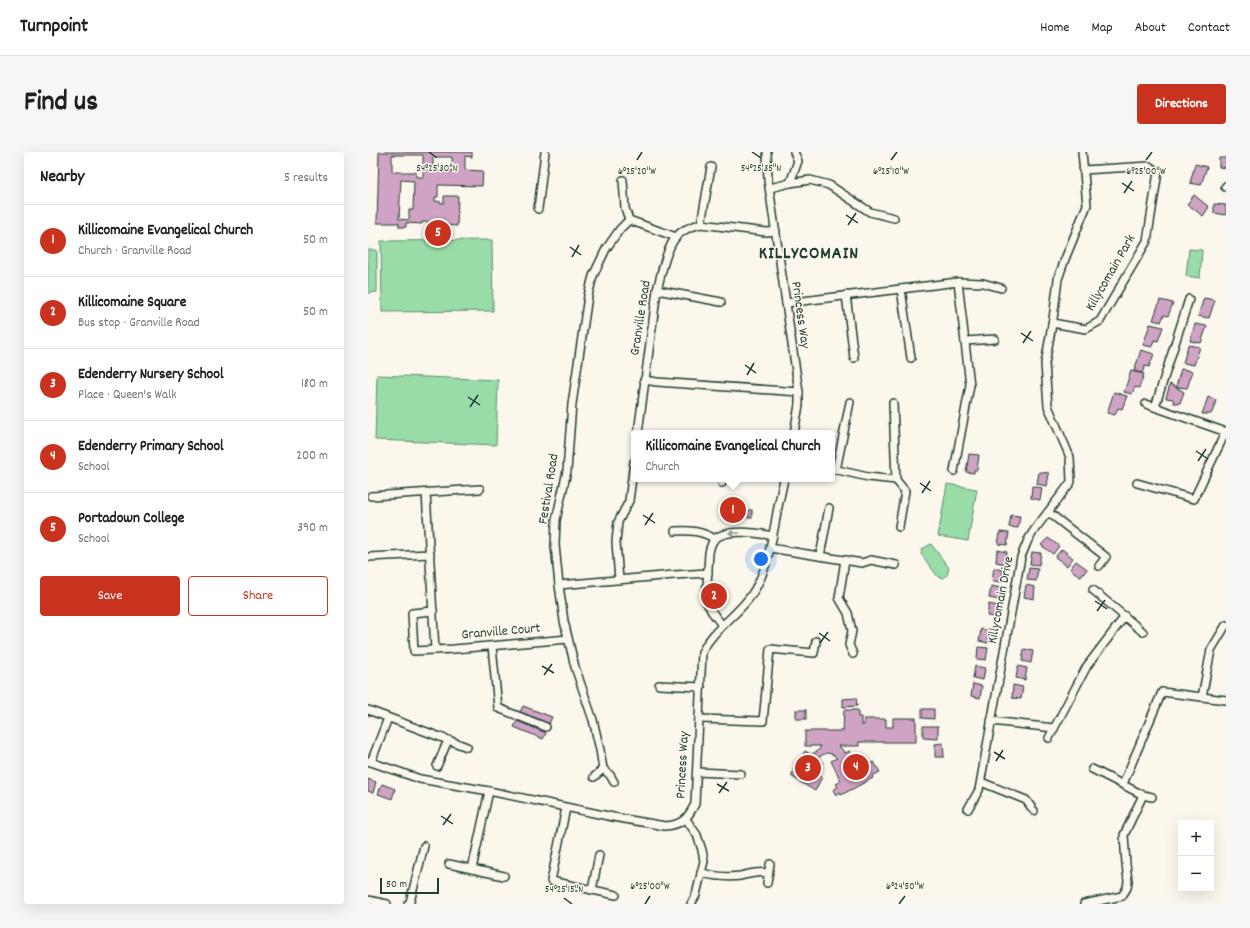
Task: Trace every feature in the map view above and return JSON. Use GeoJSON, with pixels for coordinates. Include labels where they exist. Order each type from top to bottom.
{"type":"FeatureCollection","features":[{"type":"Feature","properties":{"kind":"street"},"geometry":{"type":"LineString","coordinates":[[538,209],[545,152]]}},
{"type":"Feature","properties":{"kind":"street","name":"Princess Way"},"geometry":{"type":"LineString","coordinates":[[767,152],[770,188],[799,392],[799,405],[795,430]]}},
{"type":"Feature","properties":{"kind":"street"},"geometry":{"type":"LineString","coordinates":[[790,183],[798,161],[794,152]]}},
{"type":"Feature","properties":{"kind":"street","name":"Killycomain Drive"},"geometry":{"type":"LineString","coordinates":[[968,809],[979,790],[981,782],[1021,557],[1028,540],[1035,529],[1071,482],[1070,457],[1048,406],[1045,364],[1058,279],[1087,205],[1082,152]]}},
{"type":"Feature","properties":{"kind":"street","name":"Killycomain Park"},"geometry":{"type":"LineString","coordinates":[[1052,324],[1086,329],[1100,321],[1147,241],[1158,172],[1149,166],[1083,170]]}},
{"type":"Feature","properties":{"kind":"street"},"geometry":{"type":"LineString","coordinates":[[711,167],[701,224],[766,232],[776,231]]}},
{"type":"Feature","properties":{"kind":"street"},"geometry":{"type":"LineString","coordinates":[[623,180],[625,208],[629,220],[676,237]]}},
{"type":"Feature","properties":{"kind":"street"},"geometry":{"type":"LineString","coordinates":[[770,188],[810,180],[829,185],[870,212],[894,218]]}},
{"type":"Feature","properties":{"kind":"street","name":"Festival Road"},"geometry":{"type":"LineString","coordinates":[[603,769],[593,720],[575,667],[568,639],[559,585],[555,545],[556,520],[567,471],[572,404],[588,296],[593,276],[606,249],[620,229],[629,220]]}},
{"type":"Feature","properties":{"kind":"street","name":"Granville Road"},"geometry":{"type":"LineString","coordinates":[[638,430],[657,290],[662,269],[669,249],[676,237],[691,226],[701,224]]}},
{"type":"Feature","properties":{"kind":"street"},"geometry":{"type":"LineString","coordinates":[[786,303],[958,282],[983,282],[1001,288]]}},
{"type":"Feature","properties":{"kind":"street"},"geometry":{"type":"LineString","coordinates":[[954,471],[970,385],[958,282]]}},
{"type":"Feature","properties":{"kind":"street"},"geometry":{"type":"LineString","coordinates":[[901,289],[911,358]]}},
{"type":"Feature","properties":{"kind":"street"},"geometry":{"type":"LineString","coordinates":[[657,290],[721,302]]}},
{"type":"Feature","properties":{"kind":"street"},"geometry":{"type":"LineString","coordinates":[[846,295],[854,358]]}},
{"type":"Feature","properties":{"kind":"street"},"geometry":{"type":"LineString","coordinates":[[1155,407],[1189,299]]}},
{"type":"Feature","properties":{"kind":"street"},"geometry":{"type":"LineString","coordinates":[[965,341],[995,339]]}},
{"type":"Feature","properties":{"kind":"street"},"geometry":{"type":"LineString","coordinates":[[644,380],[799,392]]}},
{"type":"Feature","properties":{"kind":"street"},"geometry":{"type":"LineString","coordinates":[[835,466],[850,402]]}},
{"type":"Feature","properties":{"kind":"street"},"geometry":{"type":"LineString","coordinates":[[893,403],[896,480],[905,491],[899,527]]}},
{"type":"Feature","properties":{"kind":"street"},"geometry":{"type":"LineString","coordinates":[[1137,482],[1194,499],[1226,431],[1146,404]]}},
{"type":"Feature","properties":{"kind":"street"},"geometry":{"type":"LineString","coordinates":[[835,470],[868,477],[896,480]]}},
{"type":"Feature","properties":{"kind":"street"},"geometry":{"type":"LineString","coordinates":[[619,580],[616,542],[617,529],[618,522],[628,501],[631,482]]}},
{"type":"Feature","properties":{"kind":"street","name":"Princess Way"},"geometry":{"type":"LineString","coordinates":[[369,761],[420,778],[566,808],[666,826],[674,825],[686,819],[695,804],[702,652],[707,642],[722,625],[743,606],[752,594],[765,566],[783,482]]}},
{"type":"Feature","properties":{"kind":"street"},"geometry":{"type":"LineString","coordinates":[[371,496],[480,489]]}},
{"type":"Feature","properties":{"kind":"street"},"geometry":{"type":"LineString","coordinates":[[426,492],[435,650]]}},
{"type":"Feature","properties":{"kind":"street"},"geometry":{"type":"LineString","coordinates":[[820,556],[829,508]]}},
{"type":"Feature","properties":{"kind":"street"},"geometry":{"type":"LineString","coordinates":[[1048,512],[1106,557],[1099,566]]}},
{"type":"Feature","properties":{"kind":"street"},"geometry":{"type":"LineString","coordinates":[[675,531],[691,530],[707,534],[714,539]]}},
{"type":"Feature","properties":{"kind":"street"},"geometry":{"type":"LineString","coordinates":[[722,625],[706,601],[711,545],[714,539],[727,533],[758,533],[772,536]]}},
{"type":"Feature","properties":{"kind":"street"},"geometry":{"type":"LineString","coordinates":[[770,548],[862,563],[871,560],[896,565]]}},
{"type":"Feature","properties":{"kind":"street"},"geometry":{"type":"LineString","coordinates":[[368,557],[430,554]]}},
{"type":"Feature","properties":{"kind":"street"},"geometry":{"type":"LineString","coordinates":[[845,560],[839,598],[848,614],[852,631],[849,645],[853,654]]}},
{"type":"Feature","properties":{"kind":"street"},"geometry":{"type":"LineString","coordinates":[[559,585],[708,573]]}},
{"type":"Feature","properties":{"kind":"street"},"geometry":{"type":"LineString","coordinates":[[1094,590],[1143,632]]}},
{"type":"Feature","properties":{"kind":"street","name":"Granville Court"},"geometry":{"type":"LineString","coordinates":[[433,611],[412,613],[414,651],[454,650],[568,639]]}},
{"type":"Feature","properties":{"kind":"street"},"geometry":{"type":"LineString","coordinates":[[1049,738],[1087,666],[1125,616]]}},
{"type":"Feature","properties":{"kind":"street"},"geometry":{"type":"LineString","coordinates":[[1202,697],[1211,650],[1226,625]]}},
{"type":"Feature","properties":{"kind":"street"},"geometry":{"type":"LineString","coordinates":[[699,718],[764,721],[770,649],[814,653],[816,641]]}},
{"type":"Feature","properties":{"kind":"street"},"geometry":{"type":"LineString","coordinates":[[492,646],[498,708],[546,727]]}},
{"type":"Feature","properties":{"kind":"street"},"geometry":{"type":"LineString","coordinates":[[659,685],[701,687]]}},
{"type":"Feature","properties":{"kind":"street"},"geometry":{"type":"LineString","coordinates":[[1123,784],[1162,692],[1226,700]]}},
{"type":"Feature","properties":{"kind":"street"},"geometry":{"type":"LineString","coordinates":[[368,710],[467,747]]}},
{"type":"Feature","properties":{"kind":"street"},"geometry":{"type":"LineString","coordinates":[[369,761],[388,718]]}},
{"type":"Feature","properties":{"kind":"street"},"geometry":{"type":"LineString","coordinates":[[991,721],[1054,728]]}},
{"type":"Feature","properties":{"kind":"street"},"geometry":{"type":"LineString","coordinates":[[437,766],[448,740]]}},
{"type":"Feature","properties":{"kind":"street"},"geometry":{"type":"LineString","coordinates":[[594,778],[603,769],[610,775],[614,782]]}},
{"type":"Feature","properties":{"kind":"street"},"geometry":{"type":"LineString","coordinates":[[1092,769],[1143,795],[1152,796]]}},
{"type":"Feature","properties":{"kind":"street"},"geometry":{"type":"LineString","coordinates":[[697,772],[741,774]]}},
{"type":"Feature","properties":{"kind":"street"},"geometry":{"type":"LineString","coordinates":[[981,782],[1026,800],[1034,811]]}},
{"type":"Feature","properties":{"kind":"street"},"geometry":{"type":"LineString","coordinates":[[472,869],[489,791]]}},
{"type":"Feature","properties":{"kind":"street"},"geometry":{"type":"LineString","coordinates":[[1084,904],[1122,896],[1127,888],[1128,882],[1124,835],[1143,795]]}},
{"type":"Feature","properties":{"kind":"street"},"geometry":{"type":"LineString","coordinates":[[566,808],[551,881],[616,895]]}},
{"type":"Feature","properties":{"kind":"street"},"geometry":{"type":"LineString","coordinates":[[686,819],[696,835],[702,850],[704,861],[696,895],[691,904]]}},
{"type":"Feature","properties":{"kind":"street"},"geometry":{"type":"LineString","coordinates":[[408,904],[410,902],[424,846]]}},
{"type":"Feature","properties":{"kind":"street"},"geometry":{"type":"LineString","coordinates":[[592,890],[599,856]]}},
{"type":"Feature","properties":{"kind":"street"},"geometry":{"type":"LineString","coordinates":[[450,864],[504,876]]}},
{"type":"Feature","properties":{"kind":"street"},"geometry":{"type":"LineString","coordinates":[[767,883],[770,864]]}},
{"type":"Feature","properties":{"kind":"street"},"geometry":{"type":"LineString","coordinates":[[701,874],[722,877],[740,876],[760,871],[768,873]]}},
{"type":"Feature","properties":{"kind":"street"},"geometry":{"type":"LineString","coordinates":[[368,900],[387,904]]}},
{"type":"Feature","properties":{"kind":"green space"},"geometry":{"type":"Polygon","coordinates":[[[492,240],[493,311],[382,312],[381,241],[492,240]]]}},
{"type":"Feature","properties":{"kind":"green space"},"geometry":{"type":"Polygon","coordinates":[[[1189,249],[1202,250],[1200,278],[1186,276],[1189,249]]]}},
{"type":"Feature","properties":{"kind":"green space"},"geometry":{"type":"Polygon","coordinates":[[[368,250],[377,250],[377,292],[368,293],[368,250]]]}},
{"type":"Feature","properties":{"kind":"green space"},"geometry":{"type":"Polygon","coordinates":[[[377,375],[498,380],[496,445],[375,440],[377,375]]]}},
{"type":"Feature","properties":{"kind":"green space"},"geometry":{"type":"Polygon","coordinates":[[[947,484],[977,489],[968,541],[938,536],[947,484]]]}},
{"type":"Feature","properties":{"kind":"green space"},"geometry":{"type":"Polygon","coordinates":[[[931,544],[949,568],[947,575],[944,578],[938,577],[921,554],[922,549],[931,544]]]}},
{"type":"Feature","properties":{"kind":"building"},"geometry":{"type":"Polygon","coordinates":[[[379,152],[472,152],[472,157],[465,156],[465,170],[483,171],[482,186],[438,185],[438,197],[435,197],[435,201],[444,203],[444,196],[458,196],[457,226],[444,225],[444,220],[439,220],[439,222],[422,222],[422,224],[406,223],[406,227],[399,227],[399,223],[377,223],[379,152]],[[392,155],[392,172],[416,172],[416,177],[423,177],[423,155],[392,155]],[[433,157],[433,171],[452,171],[452,157],[433,157]],[[401,180],[399,219],[409,220],[409,210],[413,210],[414,181],[401,180]]]}},
{"type":"Feature","properties":{"kind":"building"},"geometry":{"type":"Polygon","coordinates":[[[1219,158],[1226,158],[1226,168],[1219,167],[1219,158]]]}},
{"type":"Feature","properties":{"kind":"building"},"geometry":{"type":"Polygon","coordinates":[[[1195,164],[1207,167],[1201,185],[1190,183],[1195,164]]]}},
{"type":"Feature","properties":{"kind":"building"},"geometry":{"type":"Polygon","coordinates":[[[1194,195],[1209,207],[1203,216],[1187,204],[1194,195]]]}},
{"type":"Feature","properties":{"kind":"building"},"geometry":{"type":"Polygon","coordinates":[[[1214,204],[1226,205],[1226,215],[1214,213],[1214,204]]]}},
{"type":"Feature","properties":{"kind":"building"},"geometry":{"type":"Polygon","coordinates":[[[1204,298],[1215,300],[1209,318],[1198,316],[1204,298]]]}},
{"type":"Feature","properties":{"kind":"building"},"geometry":{"type":"Polygon","coordinates":[[[1160,300],[1173,303],[1168,316],[1164,315],[1161,322],[1153,320],[1160,300]]]}},
{"type":"Feature","properties":{"kind":"building"},"geometry":{"type":"Polygon","coordinates":[[[1150,324],[1163,327],[1158,341],[1154,340],[1152,347],[1143,345],[1150,324]]]}},
{"type":"Feature","properties":{"kind":"building"},"geometry":{"type":"Polygon","coordinates":[[[1195,324],[1207,326],[1201,343],[1190,341],[1195,324]]]}},
{"type":"Feature","properties":{"kind":"building"},"geometry":{"type":"Polygon","coordinates":[[[1188,345],[1200,347],[1194,365],[1183,363],[1188,345]]]}},
{"type":"Feature","properties":{"kind":"building"},"geometry":{"type":"Polygon","coordinates":[[[1141,350],[1154,354],[1149,367],[1145,366],[1142,373],[1134,371],[1141,350]]]}},
{"type":"Feature","properties":{"kind":"building"},"geometry":{"type":"Polygon","coordinates":[[[1181,369],[1193,371],[1187,388],[1176,387],[1181,369]]]}},
{"type":"Feature","properties":{"kind":"building"},"geometry":{"type":"Polygon","coordinates":[[[1131,371],[1144,374],[1139,388],[1135,387],[1132,394],[1124,392],[1131,371]]]}},
{"type":"Feature","properties":{"kind":"building"},"geometry":{"type":"Polygon","coordinates":[[[1170,384],[1184,392],[1180,403],[1174,403],[1173,399],[1166,398],[1170,384]]]}},
{"type":"Feature","properties":{"kind":"building"},"geometry":{"type":"Polygon","coordinates":[[[1114,392],[1127,396],[1122,409],[1118,408],[1115,415],[1107,413],[1114,392]]]}},
{"type":"Feature","properties":{"kind":"building"},"geometry":{"type":"Polygon","coordinates":[[[1208,397],[1216,400],[1214,408],[1211,414],[1202,414],[1208,397]]]}},
{"type":"Feature","properties":{"kind":"building"},"geometry":{"type":"Polygon","coordinates":[[[969,454],[979,455],[977,470],[974,470],[974,473],[966,472],[969,454]]]}},
{"type":"Feature","properties":{"kind":"building"},"geometry":{"type":"Polygon","coordinates":[[[1039,472],[1049,473],[1047,486],[1037,484],[1039,472]]]}},
{"type":"Feature","properties":{"kind":"building"},"geometry":{"type":"Polygon","coordinates":[[[1032,486],[1042,488],[1040,500],[1031,498],[1032,486]]]}},
{"type":"Feature","properties":{"kind":"building"},"geometry":{"type":"Polygon","coordinates":[[[728,500],[738,501],[737,520],[727,519],[728,500]]]}},
{"type":"Feature","properties":{"kind":"building"},"geometry":{"type":"Polygon","coordinates":[[[748,510],[752,510],[752,518],[748,518],[748,510]]]}},
{"type":"Feature","properties":{"kind":"building"},"geometry":{"type":"Polygon","coordinates":[[[1011,515],[1020,516],[1018,528],[1009,527],[1011,515]]]}},
{"type":"Feature","properties":{"kind":"building"},"geometry":{"type":"Polygon","coordinates":[[[1000,532],[1009,533],[1007,545],[998,544],[1000,532]]]}},
{"type":"Feature","properties":{"kind":"building"},"geometry":{"type":"Polygon","coordinates":[[[1048,538],[1059,546],[1053,554],[1041,545],[1048,538]]]}},
{"type":"Feature","properties":{"kind":"building"},"geometry":{"type":"Polygon","coordinates":[[[1062,549],[1073,558],[1067,566],[1055,557],[1062,549]]]}},
{"type":"Feature","properties":{"kind":"building"},"geometry":{"type":"Polygon","coordinates":[[[997,550],[1007,552],[1005,564],[996,562],[997,550]]]}},
{"type":"Feature","properties":{"kind":"building"},"geometry":{"type":"Polygon","coordinates":[[[1032,552],[1041,553],[1039,565],[1030,564],[1032,552]]]}},
{"type":"Feature","properties":{"kind":"building"},"geometry":{"type":"Polygon","coordinates":[[[1076,561],[1087,569],[1081,577],[1070,569],[1076,561]]]}},
{"type":"Feature","properties":{"kind":"building"},"geometry":{"type":"Polygon","coordinates":[[[994,568],[1003,570],[1002,582],[992,581],[994,568]]]}},
{"type":"Feature","properties":{"kind":"building"},"geometry":{"type":"Polygon","coordinates":[[[1029,568],[1038,569],[1036,581],[1027,580],[1029,568]]]}},
{"type":"Feature","properties":{"kind":"building"},"geometry":{"type":"Polygon","coordinates":[[[1026,585],[1035,587],[1034,599],[1024,597],[1026,585]]]}},
{"type":"Feature","properties":{"kind":"building"},"geometry":{"type":"Polygon","coordinates":[[[991,586],[1001,588],[999,600],[989,598],[991,586]]]}},
{"type":"Feature","properties":{"kind":"building"},"geometry":{"type":"Polygon","coordinates":[[[989,604],[998,606],[996,617],[987,616],[989,604]]]}},
{"type":"Feature","properties":{"kind":"building"},"geometry":{"type":"Polygon","coordinates":[[[981,629],[990,631],[988,643],[979,641],[981,629]]]}},
{"type":"Feature","properties":{"kind":"building"},"geometry":{"type":"Polygon","coordinates":[[[978,647],[988,648],[986,660],[977,659],[978,647]]]}},
{"type":"Feature","properties":{"kind":"building"},"geometry":{"type":"Polygon","coordinates":[[[1024,649],[1033,651],[1031,663],[1022,661],[1024,649]]]}},
{"type":"Feature","properties":{"kind":"building"},"geometry":{"type":"Polygon","coordinates":[[[975,666],[985,668],[983,680],[973,678],[975,666]]]}},
{"type":"Feature","properties":{"kind":"building"},"geometry":{"type":"Polygon","coordinates":[[[1018,666],[1027,668],[1025,680],[1016,678],[1018,666]]]}},
{"type":"Feature","properties":{"kind":"building"},"geometry":{"type":"Polygon","coordinates":[[[973,684],[982,686],[980,698],[971,696],[973,684]]]}},
{"type":"Feature","properties":{"kind":"building"},"geometry":{"type":"Polygon","coordinates":[[[1013,685],[1023,687],[1021,699],[1012,698],[1013,685]]]}},
{"type":"Feature","properties":{"kind":"building"},"geometry":{"type":"Polygon","coordinates":[[[856,698],[857,706],[843,707],[843,699],[856,698]]]}},
{"type":"Feature","properties":{"kind":"building"},"geometry":{"type":"Polygon","coordinates":[[[523,706],[552,717],[549,724],[520,712],[523,706]]]}},
{"type":"Feature","properties":{"kind":"building"},"geometry":{"type":"Polygon","coordinates":[[[922,709],[934,709],[934,719],[922,718],[922,709]]]}},
{"type":"Feature","properties":{"kind":"building"},"geometry":{"type":"Polygon","coordinates":[[[796,710],[806,710],[806,719],[796,719],[796,710]]]}},
{"type":"Feature","properties":{"kind":"building"},"geometry":{"type":"Polygon","coordinates":[[[844,710],[858,710],[858,717],[861,717],[861,725],[864,725],[864,719],[886,719],[886,727],[893,727],[893,718],[916,718],[916,742],[859,742],[859,746],[839,746],[845,753],[850,751],[859,768],[874,762],[880,772],[872,776],[873,778],[841,795],[840,792],[836,795],[833,790],[838,787],[836,784],[841,781],[831,761],[837,758],[832,754],[827,753],[818,759],[811,755],[820,749],[820,746],[805,746],[805,731],[843,731],[844,710]]]}},
{"type":"Feature","properties":{"kind":"building"},"geometry":{"type":"Polygon","coordinates":[[[517,721],[546,733],[543,739],[514,727],[517,721]]]}},
{"type":"Feature","properties":{"kind":"building"},"geometry":{"type":"Polygon","coordinates":[[[923,726],[938,726],[938,739],[923,738],[923,726]]]}},
{"type":"Feature","properties":{"kind":"building"},"geometry":{"type":"Polygon","coordinates":[[[943,743],[944,757],[935,757],[935,744],[943,743]]]}},
{"type":"Feature","properties":{"kind":"building"},"geometry":{"type":"Polygon","coordinates":[[[805,751],[823,762],[816,774],[822,777],[815,791],[791,776],[805,751]]]}},
{"type":"Feature","properties":{"kind":"building"},"geometry":{"type":"Polygon","coordinates":[[[368,779],[376,782],[373,793],[368,791],[368,779]]]}},
{"type":"Feature","properties":{"kind":"building"},"geometry":{"type":"Polygon","coordinates":[[[382,784],[395,789],[392,799],[378,794],[382,784]]]}},
{"type":"Feature","properties":{"kind":"place","name":"Portadown College"},"geometry":{"type":"Point","coordinates":[438,233]}},
{"type":"Feature","properties":{"kind":"place","name":"Killicomaine Evangelical Church"},"geometry":{"type":"Point","coordinates":[733,510]}},
{"type":"Feature","properties":{"kind":"place","name":"Killicomaine Square"},"geometry":{"type":"Point","coordinates":[714,596]}},
{"type":"Feature","properties":{"kind":"place","name":"Edenderry Primary School"},"geometry":{"type":"Point","coordinates":[856,767]}},
{"type":"Feature","properties":{"kind":"place","name":"Edenderry Nursery School"},"geometry":{"type":"Point","coordinates":[808,768]}},
{"type":"Feature","properties":{"kind":"district","name":"KILLYCOMAIN"},"geometry":{"type":"Point","coordinates":[809,254]}}]}
